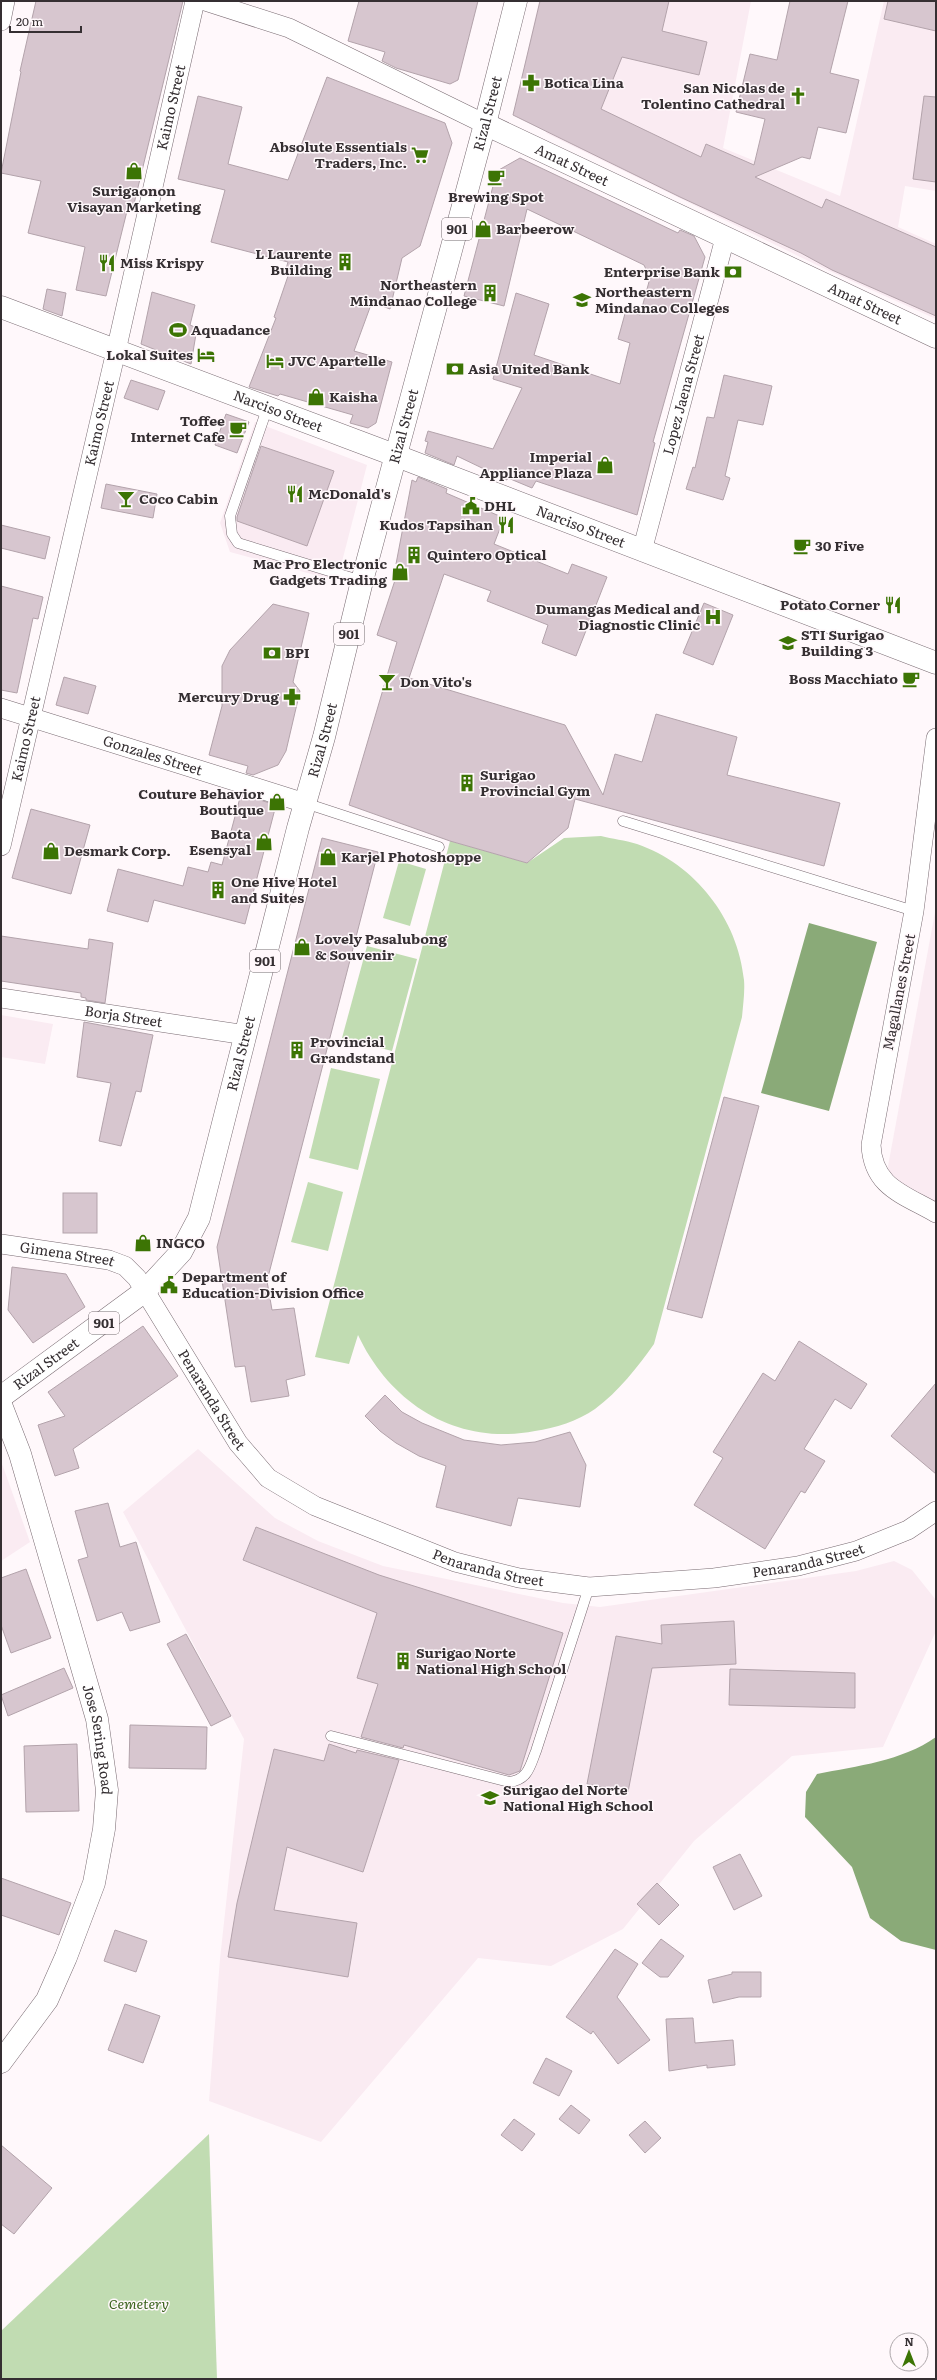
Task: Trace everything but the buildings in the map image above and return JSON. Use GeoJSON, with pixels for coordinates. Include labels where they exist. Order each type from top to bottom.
{"type":"FeatureCollection","features":[{"type":"Feature","properties":{"kind":"main road","name":"Rizal Street"},"geometry":{"type":"LineString","coordinates":[[1,1397],[145,1291],[181,1252],[199,1218],[305,803],[324,737],[362,581],[397,456],[516,1]]}},
{"type":"Feature","properties":{"kind":"main road","name":"Amat Street"},"geometry":{"type":"LineString","coordinates":[[485,124],[936,337]]}},
{"type":"Feature","properties":{"kind":"main road","name":"Narciso Street"},"geometry":{"type":"LineString","coordinates":[[1,307],[397,456],[936,663]]}},
{"type":"Feature","properties":{"kind":"main road","name":"Jose Sering Road"},"geometry":{"type":"LineString","coordinates":[[1,1405],[20,1454],[97,1719],[107,1790],[104,1829],[94,1883],[66,1957],[47,2000],[1,2062]]}},
{"type":"Feature","properties":{"kind":"street"},"geometry":{"type":"LineString","coordinates":[[1,21],[5,1]]}},
{"type":"Feature","properties":{"kind":"street","name":"Kaimo Street"},"geometry":{"type":"LineString","coordinates":[[1,846],[195,1]]}},
{"type":"Feature","properties":{"kind":"street","name":"Amat Street"},"geometry":{"type":"LineString","coordinates":[[206,1],[289,28],[485,124]]}},
{"type":"Feature","properties":{"kind":"street","name":"Lopez Jaena Street"},"geometry":{"type":"LineString","coordinates":[[642,551],[725,238]]}},
{"type":"Feature","properties":{"kind":"street","name":"Gonzales Street"},"geometry":{"type":"LineString","coordinates":[[1,708],[31,716],[305,803]]}},
{"type":"Feature","properties":{"kind":"street","name":"Magallanes Street"},"geometry":{"type":"LineString","coordinates":[[936,738],[914,911],[873,1130],[872,1158],[883,1182],[936,1213]]}},
{"type":"Feature","properties":{"kind":"street","name":"Borja Street"},"geometry":{"type":"LineString","coordinates":[[1,998],[246,1035]]}},
{"type":"Feature","properties":{"kind":"street","name":"Gimena Street"},"geometry":{"type":"LineString","coordinates":[[1,1244],[110,1260],[125,1266],[137,1278],[145,1291]]}},
{"type":"Feature","properties":{"kind":"street","name":"Penaranda Street"},"geometry":{"type":"LineString","coordinates":[[145,1291],[238,1443],[268,1478],[315,1506],[455,1562],[519,1578],[589,1587],[714,1578],[798,1566],[882,1542],[908,1530],[936,1511]]}},
{"type":"Feature","properties":{"kind":"lane"},"geometry":{"type":"LineString","coordinates":[[267,408],[230,516],[232,534],[238,542],[362,581]]}},
{"type":"Feature","properties":{"kind":"lane"},"geometry":{"type":"LineString","coordinates":[[305,803],[440,847]]}},
{"type":"Feature","properties":{"kind":"lane"},"geometry":{"type":"LineString","coordinates":[[622,821],[914,911]]}},
{"type":"Feature","properties":{"kind":"lane"},"geometry":{"type":"LineString","coordinates":[[331,1736],[509,1782],[518,1781],[526,1776],[536,1751],[589,1587]]}},
{"type":"Feature","properties":{"kind":"shaded area"},"geometry":{"type":"Polygon","coordinates":[[[539,1],[751,1],[723,148],[840,196],[884,1],[936,1],[936,191],[905,186],[898,227],[936,244],[936,319],[825,269],[546,133],[566,77],[524,67],[539,1]]]}},
{"type":"Feature","properties":{"kind":"shaded area","name":"McDonald's"},"geometry":{"type":"Polygon","coordinates":[[[255,422],[367,465],[337,581],[230,552],[220,523],[255,422]]]}},
{"type":"Feature","properties":{"kind":"shaded area"},"geometry":{"type":"Polygon","coordinates":[[[936,907],[936,1206],[886,1177],[936,907]]]}},
{"type":"Feature","properties":{"kind":"shaded area"},"geometry":{"type":"Polygon","coordinates":[[[809,923],[877,942],[829,1111],[761,1093],[809,923]]]}},
{"type":"Feature","properties":{"kind":"shaded area"},"geometry":{"type":"Polygon","coordinates":[[[1,1015],[53,1024],[45,1064],[1,1057],[1,1015]]]}},
{"type":"Feature","properties":{"kind":"shaded area","name":"Surigao del Norte National High School"},"geometry":{"type":"Polygon","coordinates":[[[198,1449],[275,1518],[318,1541],[383,1566],[563,1603],[600,1607],[856,1571],[894,1561],[912,1570],[936,1600],[936,1631],[883,1747],[792,1756],[694,1841],[623,1929],[551,1966],[478,1958],[321,2142],[209,2101],[220,1959],[244,1739],[123,1512],[198,1449]]]}},
{"type":"Feature","properties":{"kind":"shaded area"},"geometry":{"type":"Polygon","coordinates":[[[1,1461],[30,1542],[1,1561],[1,1461]]]}},
{"type":"Feature","properties":{"kind":"shaded area"},"geometry":{"type":"Polygon","coordinates":[[[936,1737],[936,1950],[901,1941],[870,1918],[852,1867],[805,1817],[806,1792],[817,1774],[879,1762],[909,1752],[936,1737]]]}},
{"type":"Feature","properties":{"kind":"green space"},"geometry":{"type":"Polygon","coordinates":[[[601,836],[637,844],[658,853],[677,865],[695,880],[710,897],[723,915],[733,936],[740,957],[744,980],[742,1017],[654,1344],[620,1387],[595,1409],[581,1417],[558,1426],[535,1431],[507,1434],[480,1432],[454,1426],[430,1415],[408,1400],[389,1382],[372,1360],[358,1335],[349,1364],[315,1357],[450,841],[527,863],[564,838],[601,836]]]}},
{"type":"Feature","properties":{"kind":"green space"},"geometry":{"type":"Polygon","coordinates":[[[399,861],[426,869],[410,926],[383,918],[399,861]]]}},
{"type":"Feature","properties":{"kind":"green space"},"geometry":{"type":"Polygon","coordinates":[[[367,946],[417,959],[392,1051],[342,1038],[367,946]]]}},
{"type":"Feature","properties":{"kind":"green space"},"geometry":{"type":"Polygon","coordinates":[[[331,1068],[380,1079],[358,1170],[309,1158],[331,1068]]]}},
{"type":"Feature","properties":{"kind":"green space"},"geometry":{"type":"Polygon","coordinates":[[[308,1182],[343,1192],[328,1251],[291,1242],[308,1182]]]}},
{"type":"Feature","properties":{"kind":"green space","name":"Cemetery"},"geometry":{"type":"Polygon","coordinates":[[[209,2134],[217,2379],[1,2379],[1,2331],[209,2134]]]}},
{"type":"Feature","properties":{"kind":"place","name":"Botica Lina"},"geometry":{"type":"Point","coordinates":[531,83]}},
{"type":"Feature","properties":{"kind":"place","name":"San Nicolas de Tolentino Cathedral"},"geometry":{"type":"Point","coordinates":[798,96]}},
{"type":"Feature","properties":{"kind":"place","name":"Absolute Essentials Traders, Inc."},"geometry":{"type":"Point","coordinates":[420,155]}},
{"type":"Feature","properties":{"kind":"place","name":"Surigaonon Visayan Marketing"},"geometry":{"type":"Point","coordinates":[134,171]}},
{"type":"Feature","properties":{"kind":"place","name":"Brewing Spot"},"geometry":{"type":"Point","coordinates":[496,177]}},
{"type":"Feature","properties":{"kind":"place","name":"Barbeerow"},"geometry":{"type":"Point","coordinates":[483,229]}},
{"type":"Feature","properties":{"kind":"place","name":"L Laurente Building"},"geometry":{"type":"Point","coordinates":[345,262]}},
{"type":"Feature","properties":{"kind":"place","name":"Miss Krispy"},"geometry":{"type":"Point","coordinates":[107,263]}},
{"type":"Feature","properties":{"kind":"place","name":"Enterprise Bank"},"geometry":{"type":"Point","coordinates":[733,272]}},
{"type":"Feature","properties":{"kind":"place","name":"Northeastern Mindanao College"},"geometry":{"type":"Point","coordinates":[490,293]}},
{"type":"Feature","properties":{"kind":"place","name":"Northeastern Mindanao Colleges"},"geometry":{"type":"Point","coordinates":[582,300]}},
{"type":"Feature","properties":{"kind":"place","name":"Aquadance"},"geometry":{"type":"Point","coordinates":[178,330]}},
{"type":"Feature","properties":{"kind":"place","name":"Lokal Suites"},"geometry":{"type":"Point","coordinates":[206,355]}},
{"type":"Feature","properties":{"kind":"place","name":"JVC Apartelle"},"geometry":{"type":"Point","coordinates":[275,361]}},
{"type":"Feature","properties":{"kind":"place","name":"Asia United Bank"},"geometry":{"type":"Point","coordinates":[455,369]}},
{"type":"Feature","properties":{"kind":"place","name":"Kaisha"},"geometry":{"type":"Point","coordinates":[316,397]}},
{"type":"Feature","properties":{"kind":"place","name":"Toffee Internet Cafe"},"geometry":{"type":"Point","coordinates":[238,429]}},
{"type":"Feature","properties":{"kind":"place","name":"Imperial Appliance Plaza"},"geometry":{"type":"Point","coordinates":[605,465]}},
{"type":"Feature","properties":{"kind":"place","name":"McDonald's"},"geometry":{"type":"Point","coordinates":[295,494]}},
{"type":"Feature","properties":{"kind":"place","name":"Coco Cabin"},"geometry":{"type":"Point","coordinates":[126,499]}},
{"type":"Feature","properties":{"kind":"place","name":"DHL"},"geometry":{"type":"Point","coordinates":[471,506]}},
{"type":"Feature","properties":{"kind":"place","name":"Kudos Tapsihan"},"geometry":{"type":"Point","coordinates":[506,525]}},
{"type":"Feature","properties":{"kind":"place","name":"30 Five"},"geometry":{"type":"Point","coordinates":[802,546]}},
{"type":"Feature","properties":{"kind":"place","name":"Quintero Optical"},"geometry":{"type":"Point","coordinates":[414,555]}},
{"type":"Feature","properties":{"kind":"place","name":"Mac Pro Electronic Gadgets Trading"},"geometry":{"type":"Point","coordinates":[400,572]}},
{"type":"Feature","properties":{"kind":"place","name":"Potato Corner"},"geometry":{"type":"Point","coordinates":[893,605]}},
{"type":"Feature","properties":{"kind":"place","name":"Dumangas Medical and Diagnostic Clinic"},"geometry":{"type":"Point","coordinates":[713,617]}},
{"type":"Feature","properties":{"kind":"place","name":"STI Surigao Building 3"},"geometry":{"type":"Point","coordinates":[788,643]}},
{"type":"Feature","properties":{"kind":"place","name":"BPI"},"geometry":{"type":"Point","coordinates":[272,653]}},
{"type":"Feature","properties":{"kind":"place","name":"Boss Macchiato"},"geometry":{"type":"Point","coordinates":[911,679]}},
{"type":"Feature","properties":{"kind":"place","name":"Don Vito's"},"geometry":{"type":"Point","coordinates":[387,682]}},
{"type":"Feature","properties":{"kind":"place","name":"Mercury Drug"},"geometry":{"type":"Point","coordinates":[292,697]}},
{"type":"Feature","properties":{"kind":"place","name":"Surigao Provincial Gym"},"geometry":{"type":"Point","coordinates":[467,783]}},
{"type":"Feature","properties":{"kind":"place","name":"Couture Behavior Boutique"},"geometry":{"type":"Point","coordinates":[277,802]}},
{"type":"Feature","properties":{"kind":"place","name":"Baota Esensyal"},"geometry":{"type":"Point","coordinates":[264,842]}},
{"type":"Feature","properties":{"kind":"place","name":"Desmark Corp."},"geometry":{"type":"Point","coordinates":[51,851]}},
{"type":"Feature","properties":{"kind":"place","name":"Karjel Photoshoppe"},"geometry":{"type":"Point","coordinates":[328,857]}},
{"type":"Feature","properties":{"kind":"place","name":"One Hive Hotel and Suites"},"geometry":{"type":"Point","coordinates":[218,890]}},
{"type":"Feature","properties":{"kind":"place","name":"Lovely Pasalubong & Souvenir"},"geometry":{"type":"Point","coordinates":[302,947]}},
{"type":"Feature","properties":{"kind":"place","name":"Provincial Grandstand"},"geometry":{"type":"Point","coordinates":[297,1050]}},
{"type":"Feature","properties":{"kind":"place","name":"INGCO"},"geometry":{"type":"Point","coordinates":[143,1243]}},
{"type":"Feature","properties":{"kind":"place","name":"Department of Education-Division Office"},"geometry":{"type":"Point","coordinates":[169,1285]}},
{"type":"Feature","properties":{"kind":"place","name":"Surigao Norte National High School"},"geometry":{"type":"Point","coordinates":[403,1661]}},
{"type":"Feature","properties":{"kind":"place","name":"Surigao del Norte National High School"},"geometry":{"type":"Point","coordinates":[490,1798]}}]}
